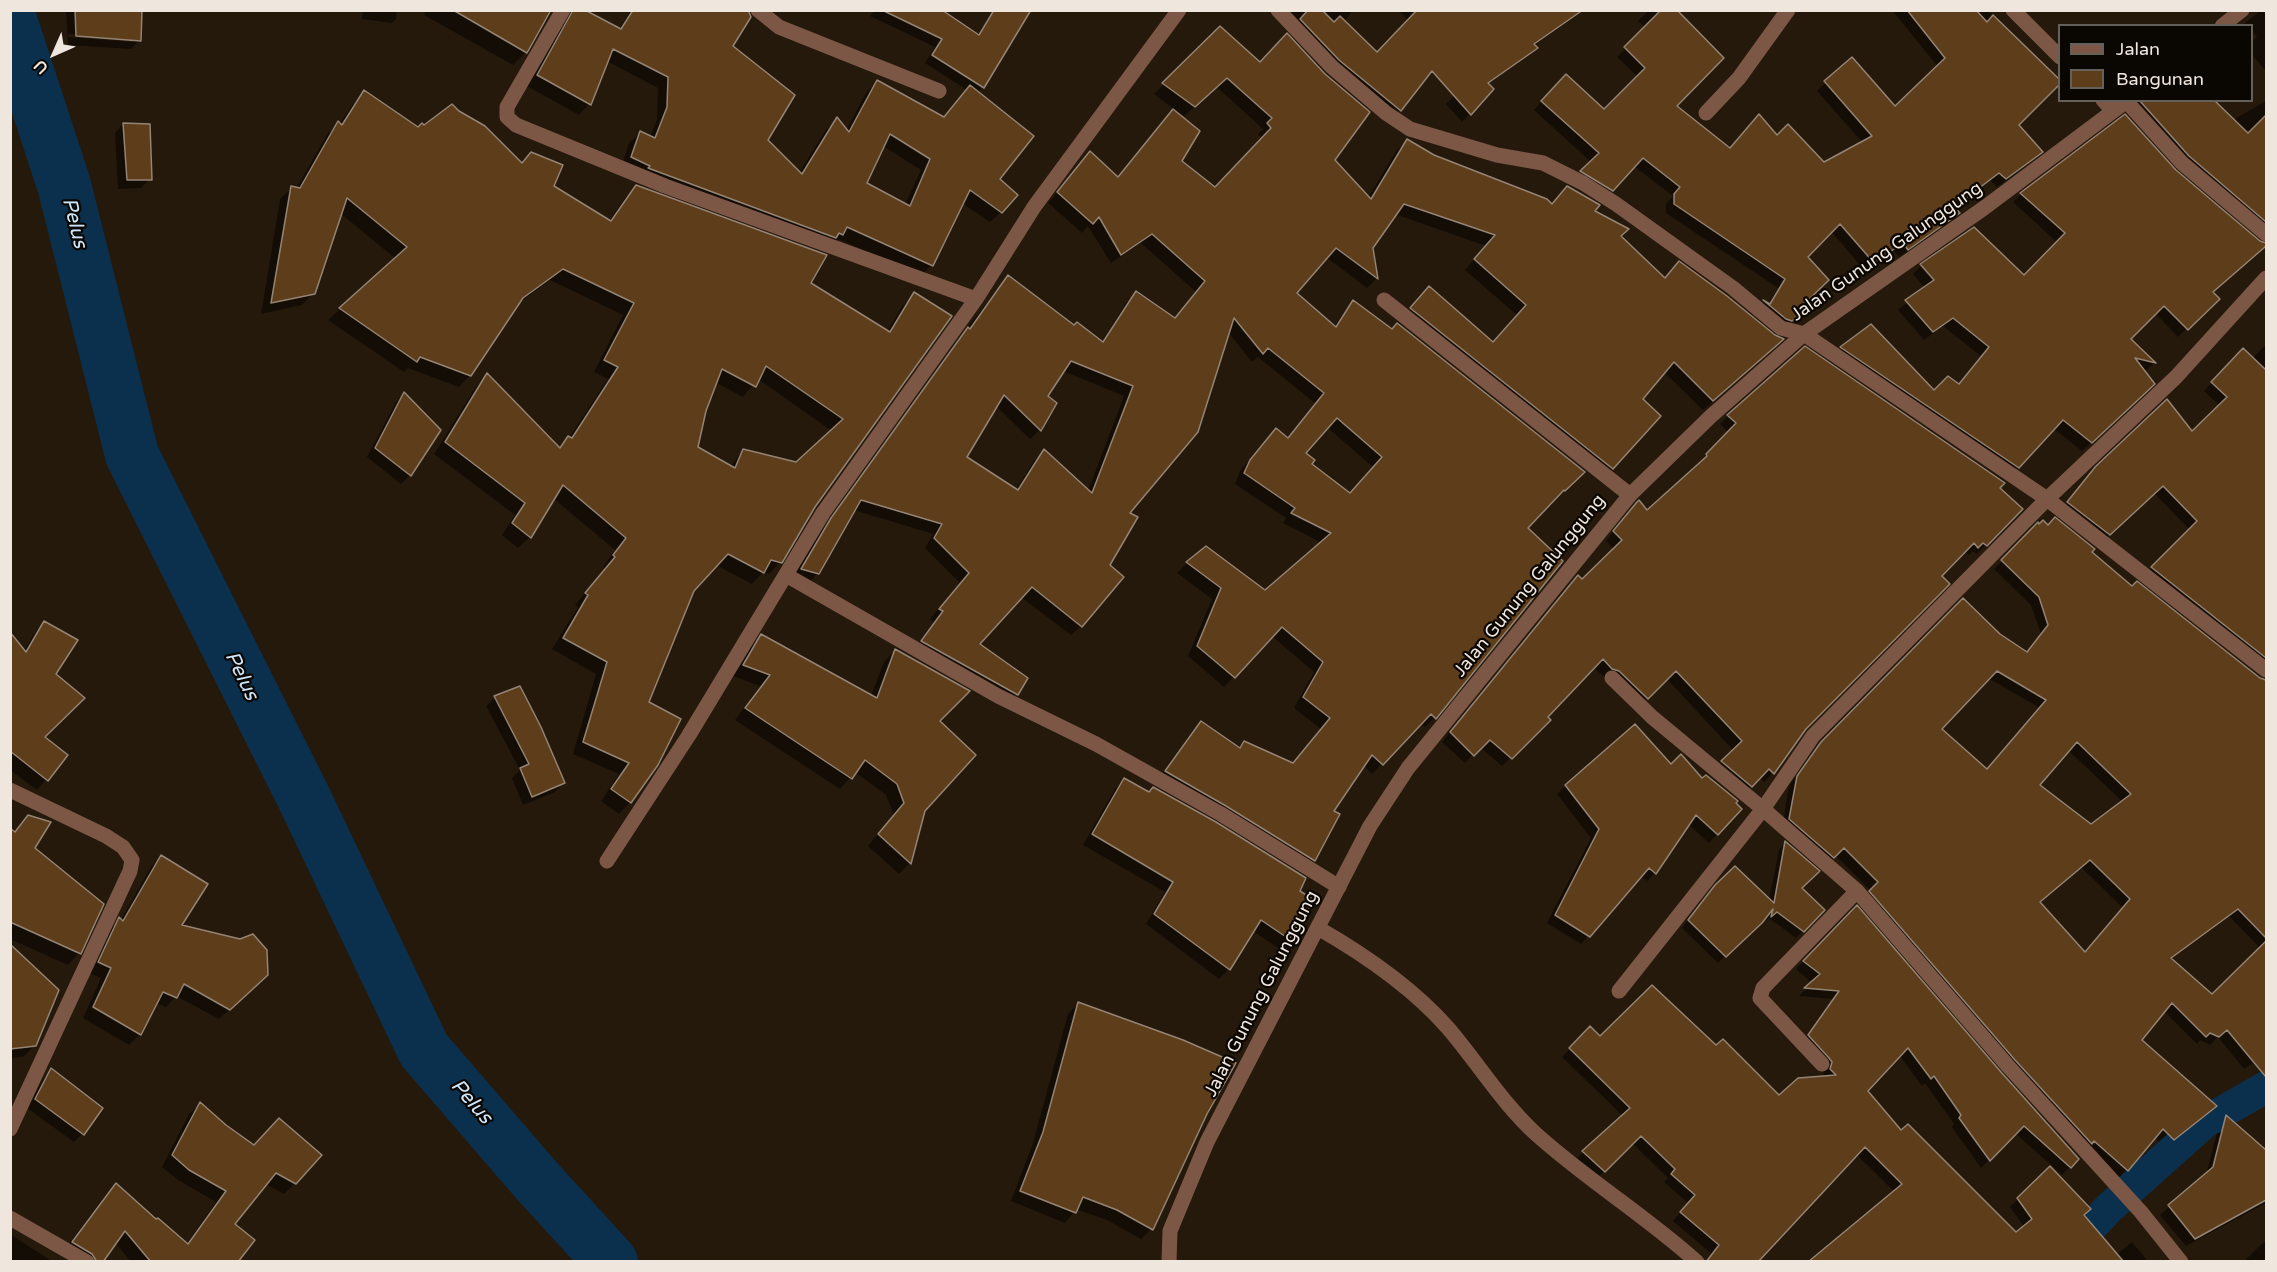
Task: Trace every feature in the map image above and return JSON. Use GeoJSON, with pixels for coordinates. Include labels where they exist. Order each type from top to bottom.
{"type":"FeatureCollection","features":[{"type":"Feature","properties":{"kind":"street"},"geometry":{"type":"LineString","coordinates":[[563,10],[507,107],[507,117],[516,125],[665,186],[976,299]]}},
{"type":"Feature","properties":{"kind":"street"},"geometry":{"type":"LineString","coordinates":[[758,10],[779,27],[939,91]]}},
{"type":"Feature","properties":{"kind":"street"},"geometry":{"type":"LineString","coordinates":[[607,861],[689,735],[823,513],[976,299],[1034,207],[1179,10]]}},
{"type":"Feature","properties":{"kind":"street"},"geometry":{"type":"LineString","coordinates":[[1278,10],[1332,67],[1386,113],[1410,129],[1497,155],[1543,163],[1583,183],[1616,204],[1733,288],[1781,328],[1804,334],[2047,499],[2266,670]]}},
{"type":"Feature","properties":{"kind":"street"},"geometry":{"type":"LineString","coordinates":[[1707,114],[1739,78],[1788,10]]}},
{"type":"Feature","properties":{"kind":"street"},"geometry":{"type":"LineString","coordinates":[[2013,10],[2058,55]]}},
{"type":"Feature","properties":{"kind":"street"},"geometry":{"type":"LineString","coordinates":[[2224,24],[2242,10]]}},
{"type":"Feature","properties":{"kind":"street","name":"Jalan Gunung Galunggung"},"geometry":{"type":"LineString","coordinates":[[1168,1262],[1170,1232],[1208,1142],[1370,826],[1408,768],[1630,495],[1710,417],[1804,334],[1984,208],[2108,106],[2123,102]]}},
{"type":"Feature","properties":{"kind":"street"},"geometry":{"type":"LineString","coordinates":[[2128,102],[2182,163],[2266,234]]}},
{"type":"Feature","properties":{"kind":"street"},"geometry":{"type":"LineString","coordinates":[[1620,991],[1763,809],[1813,736],[2047,499],[2176,377],[2266,278]]}},
{"type":"Feature","properties":{"kind":"street"},"geometry":{"type":"LineString","coordinates":[[1384,300],[1630,495]]}},
{"type":"Feature","properties":{"kind":"street"},"geometry":{"type":"LineString","coordinates":[[786,574],[998,696],[1096,744],[1190,797],[1339,887]]}},
{"type":"Feature","properties":{"kind":"street"},"geometry":{"type":"LineString","coordinates":[[1612,678],[1652,717],[1857,891],[2008,1066],[2141,1212],[2181,1262]]}},
{"type":"Feature","properties":{"kind":"street"},"geometry":{"type":"LineString","coordinates":[[10,1129],[130,871],[132,860],[123,847],[106,836],[12,794]]}},
{"type":"Feature","properties":{"kind":"street"},"geometry":{"type":"LineString","coordinates":[[1822,1064],[1760,998],[1760,995],[1763,988],[1857,891]]}},
{"type":"Feature","properties":{"kind":"street"},"geometry":{"type":"LineString","coordinates":[[1318,928],[1349,946],[1407,990],[1448,1028],[1511,1108],[1536,1134],[1697,1262]]}},
{"type":"Feature","properties":{"kind":"street"},"geometry":{"type":"LineString","coordinates":[[10,1218],[87,1262]]}},
{"type":"Feature","properties":{"kind":"building"},"geometry":{"type":"Polygon","coordinates":[[[75,10],[142,10],[141,41],[76,36],[75,10]]]}},
{"type":"Feature","properties":{"kind":"building"},"geometry":{"type":"Polygon","coordinates":[[[453,10],[551,10],[527,53],[453,10]]]}},
{"type":"Feature","properties":{"kind":"building"},"geometry":{"type":"Polygon","coordinates":[[[573,10],[585,10],[621,29],[633,10],[748,10],[751,17],[733,46],[795,95],[768,140],[802,174],[837,117],[849,132],[877,80],[944,117],[970,85],[1034,136],[1000,179],[1018,195],[1002,213],[970,190],[933,266],[847,227],[843,235],[839,233],[836,238],[648,168],[650,166],[631,157],[640,131],[655,138],[667,107],[668,77],[613,49],[591,105],[537,75],[573,10]],[[890,134],[867,183],[910,206],[930,159],[890,134]]]}},
{"type":"Feature","properties":{"kind":"building"},"geometry":{"type":"Polygon","coordinates":[[[882,10],[942,10],[979,35],[994,10],[1031,10],[984,88],[932,55],[942,39],[882,10]]]}},
{"type":"Feature","properties":{"kind":"building"},"geometry":{"type":"Polygon","coordinates":[[[1308,10],[1322,10],[1334,22],[1340,16],[1377,52],[1417,10],[1583,10],[1534,44],[1538,48],[1488,83],[1494,89],[1471,115],[1432,71],[1401,111],[1339,60],[1300,19],[1308,10]]]}},
{"type":"Feature","properties":{"kind":"building"},"geometry":{"type":"Polygon","coordinates":[[[1661,10],[1677,10],[1724,58],[1677,106],[1730,148],[1759,114],[1777,135],[1788,124],[1824,162],[1872,136],[1824,81],[1852,57],[1895,106],[1945,58],[1907,10],[1976,10],[1987,22],[1993,15],[2058,78],[2058,86],[2019,125],[2043,152],[2006,179],[1999,173],[1954,207],[1960,213],[1908,250],[1903,243],[1874,263],[1840,224],[1808,257],[1829,280],[1800,308],[1803,311],[1792,321],[1786,319],[1763,300],[1770,304],[1785,279],[1674,204],[1674,194],[1680,187],[1643,158],[1613,191],[1580,171],[1599,153],[1541,101],[1566,74],[1604,109],[1645,68],[1624,47],[1661,10]]]}},
{"type":"Feature","properties":{"kind":"building"},"geometry":{"type":"Polygon","coordinates":[[[1220,26],[1260,62],[1287,33],[1325,74],[1370,112],[1335,160],[1371,199],[1407,139],[1434,155],[1547,199],[1552,204],[1567,186],[1600,205],[1595,211],[1629,229],[1621,236],[1665,278],[1679,261],[1775,335],[1784,339],[1713,401],[1674,362],[1643,399],[1661,416],[1613,469],[1410,308],[1429,286],[1493,342],[1526,305],[1474,259],[1495,235],[1404,204],[1373,248],[1378,279],[1336,248],[1297,293],[1336,327],[1353,300],[1392,329],[1397,323],[1585,472],[1564,490],[1528,528],[1563,561],[1436,719],[1431,714],[1383,765],[1372,755],[1334,811],[1340,814],[1315,861],[1165,771],[1201,721],[1240,748],[1244,741],[1293,763],[1330,718],[1303,697],[1323,662],[1282,627],[1235,678],[1197,646],[1221,588],[1186,562],[1206,546],[1265,590],[1331,533],[1291,513],[1295,508],[1244,473],[1250,460],[1276,428],[1288,438],[1324,393],[1268,348],[1263,354],[1234,318],[1198,432],[1130,513],[1138,517],[1110,565],[1124,577],[1082,627],[1032,587],[980,644],[1028,678],[1018,695],[921,641],[943,611],[939,609],[969,573],[934,538],[942,524],[861,500],[819,574],[801,569],[831,518],[1008,275],[1074,325],[1077,322],[1103,342],[1136,291],[1175,318],[1205,281],[1152,234],[1121,255],[1099,217],[1093,224],[1057,192],[1090,151],[1118,177],[1173,109],[1200,131],[1182,161],[1215,187],[1271,128],[1267,123],[1272,118],[1227,78],[1195,107],[1162,83],[1220,26]],[[1071,361],[1048,396],[1057,403],[1041,431],[1004,395],[967,457],[1018,490],[1044,449],[1092,493],[1133,386],[1071,361]],[[1337,418],[1306,453],[1315,460],[1312,464],[1350,493],[1382,457],[1337,418]]]}},
{"type":"Feature","properties":{"kind":"building"},"geometry":{"type":"Polygon","coordinates":[[[364,90],[418,127],[452,104],[459,111],[485,126],[522,163],[531,152],[563,165],[554,186],[611,221],[636,185],[827,255],[811,283],[890,332],[914,292],[952,316],[815,507],[782,563],[771,560],[764,573],[728,554],[694,591],[649,702],[681,719],[658,765],[631,803],[611,789],[629,763],[583,742],[607,662],[563,638],[588,595],[585,593],[615,557],[613,555],[626,538],[563,485],[531,538],[512,523],[525,503],[445,442],[487,373],[560,448],[568,436],[572,438],[618,367],[604,360],[634,303],[563,269],[523,298],[471,376],[420,357],[417,362],[339,308],[407,247],[347,198],[315,294],[271,303],[291,186],[300,188],[338,121],[342,125],[364,90]],[[766,366],[756,387],[722,369],[706,411],[698,447],[735,468],[743,449],[796,462],[843,419],[766,366]]]}},
{"type":"Feature","properties":{"kind":"building"},"geometry":{"type":"Polygon","coordinates":[[[2141,102],[2216,102],[2248,133],[2266,115],[2266,222],[2189,156],[2141,102]]]}},
{"type":"Feature","properties":{"kind":"building"},"geometry":{"type":"Polygon","coordinates":[[[2125,114],[2176,170],[2260,241],[2266,243],[2266,246],[2213,292],[2220,299],[2188,330],[2164,306],[2131,339],[2156,363],[2135,358],[2155,384],[2092,443],[2063,420],[2019,468],[1840,347],[1871,324],[1934,390],[1948,376],[1959,384],[1989,347],[1953,318],[1933,332],[1905,300],[1934,280],[1920,264],[1974,227],[2024,275],[2065,233],[2020,193],[2125,114]]]}},
{"type":"Feature","properties":{"kind":"building"},"geometry":{"type":"Polygon","coordinates":[[[123,123],[150,124],[152,180],[127,180],[123,123]]]}},
{"type":"Feature","properties":{"kind":"building"},"geometry":{"type":"Polygon","coordinates":[[[1805,346],[2005,483],[2000,488],[2023,509],[1987,546],[1983,543],[1978,548],[1974,543],[1942,576],[1950,584],[1806,729],[1774,774],[1769,769],[1752,787],[1721,761],[1742,741],[1676,671],[1648,699],[1603,659],[1548,717],[1551,720],[1512,759],[1490,740],[1474,756],[1450,732],[1578,575],[1582,579],[1622,540],[1613,531],[1637,502],[1639,500],[1647,510],[1707,456],[1706,454],[1736,423],[1727,415],[1805,346]]]}},
{"type":"Feature","properties":{"kind":"building"},"geometry":{"type":"Polygon","coordinates":[[[2243,348],[2266,370],[2266,658],[2151,567],[2197,521],[2163,486],[2110,535],[2067,502],[2096,466],[2167,399],[2192,431],[2227,397],[2211,382],[2243,348]]]}},
{"type":"Feature","properties":{"kind":"building"},"geometry":{"type":"Polygon","coordinates":[[[404,392],[441,430],[411,476],[375,448],[404,392]]]}},
{"type":"Feature","properties":{"kind":"building"},"geometry":{"type":"Polygon","coordinates":[[[2055,517],[2095,549],[2092,552],[2132,586],[2137,581],[2260,678],[2266,680],[2266,938],[2238,909],[2171,958],[2212,994],[2266,941],[2266,1077],[2227,1030],[2219,1037],[2210,1033],[2206,1037],[2172,1003],[2142,1040],[2217,1106],[2174,1140],[2163,1129],[2128,1171],[2094,1141],[2092,1144],[2015,1060],[1869,891],[1878,882],[1844,848],[1834,858],[1789,819],[1797,776],[1821,742],[1963,598],[2000,634],[2027,652],[2048,625],[2039,597],[2001,560],[2038,522],[2039,524],[2043,520],[2048,525],[2055,517]],[[1997,671],[1942,729],[1987,769],[2046,700],[1997,671]],[[2077,742],[2040,785],[2091,824],[2131,794],[2077,742]],[[2090,860],[2040,902],[2085,952],[2130,899],[2090,860]]]}},
{"type":"Feature","properties":{"kind":"building"},"geometry":{"type":"Polygon","coordinates":[[[44,621],[78,640],[56,674],[85,698],[45,737],[68,755],[48,781],[10,751],[10,632],[26,652],[44,621]]]}},
{"type":"Feature","properties":{"kind":"building"},"geometry":{"type":"Polygon","coordinates":[[[761,634],[877,698],[895,649],[970,691],[940,721],[976,755],[925,811],[911,864],[878,834],[904,803],[897,784],[865,760],[852,779],[745,708],[770,675],[743,665],[761,634]]]}},
{"type":"Feature","properties":{"kind":"building"},"geometry":{"type":"Polygon","coordinates":[[[520,686],[565,783],[532,797],[520,768],[529,764],[494,696],[520,686]]]}},
{"type":"Feature","properties":{"kind":"building"},"geometry":{"type":"Polygon","coordinates":[[[1635,724],[1671,764],[1681,754],[1702,778],[1706,775],[1738,801],[1736,803],[1742,809],[1718,835],[1696,815],[1656,874],[1649,868],[1590,937],[1555,915],[1599,829],[1565,785],[1635,724]]]}},
{"type":"Feature","properties":{"kind":"building"},"geometry":{"type":"Polygon","coordinates":[[[1124,778],[1149,792],[1153,787],[1216,822],[1306,878],[1300,891],[1314,900],[1289,939],[1261,920],[1230,970],[1154,914],[1173,882],[1092,834],[1124,778]]]}},
{"type":"Feature","properties":{"kind":"building"},"geometry":{"type":"Polygon","coordinates":[[[28,815],[51,822],[35,848],[104,904],[81,954],[10,922],[10,828],[15,832],[28,815]]]}},
{"type":"Feature","properties":{"kind":"building"},"geometry":{"type":"Polygon","coordinates":[[[1785,841],[1820,871],[1802,888],[1825,910],[1804,932],[1777,912],[1771,917],[1773,909],[1762,923],[1726,957],[1688,920],[1715,885],[1735,866],[1774,903],[1785,841]]]}},
{"type":"Feature","properties":{"kind":"building"},"geometry":{"type":"Polygon","coordinates":[[[161,855],[208,884],[182,925],[240,939],[253,934],[267,950],[268,975],[230,1010],[184,984],[177,998],[163,992],[141,1035],[93,1007],[111,968],[98,962],[119,917],[123,921],[161,855]]]}},
{"type":"Feature","properties":{"kind":"building"},"geometry":{"type":"Polygon","coordinates":[[[1857,905],[2079,1159],[2071,1168],[2024,1126],[1990,1161],[1959,1118],[1961,1115],[1934,1076],[1931,1079],[1908,1048],[1868,1091],[1901,1130],[1908,1124],[2016,1232],[2032,1219],[2017,1198],[2050,1166],[2091,1209],[2084,1215],[2124,1262],[1808,1262],[1902,1184],[1865,1147],[1758,1262],[1706,1262],[1719,1245],[1680,1212],[1695,1195],[1671,1174],[1675,1169],[1641,1136],[1605,1172],[1582,1151],[1630,1108],[1569,1048],[1590,1026],[1600,1036],[1652,985],[1716,1045],[1723,1039],[1779,1095],[1798,1078],[1836,1075],[1830,1069],[1832,1062],[1808,1035],[1839,991],[1804,988],[1820,974],[1803,961],[1857,905]]]}},
{"type":"Feature","properties":{"kind":"building"},"geometry":{"type":"Polygon","coordinates":[[[10,944],[59,990],[36,1046],[10,1049],[10,944]]]}},
{"type":"Feature","properties":{"kind":"building"},"geometry":{"type":"Polygon","coordinates":[[[1078,1002],[1183,1040],[1236,1063],[1207,1114],[1153,1230],[1117,1210],[1083,1197],[1076,1213],[1020,1191],[1043,1132],[1078,1002]]]}},
{"type":"Feature","properties":{"kind":"building"},"geometry":{"type":"Polygon","coordinates":[[[51,1068],[103,1108],[84,1135],[35,1099],[51,1068]]]}},
{"type":"Feature","properties":{"kind":"building"},"geometry":{"type":"Polygon","coordinates":[[[200,1102],[254,1145],[279,1118],[322,1155],[296,1184],[276,1173],[235,1224],[255,1240],[238,1262],[151,1262],[125,1231],[103,1262],[97,1262],[92,1254],[72,1242],[116,1183],[188,1244],[226,1191],[189,1170],[172,1155],[200,1102]]]}},
{"type":"Feature","properties":{"kind":"building"},"geometry":{"type":"Polygon","coordinates":[[[2226,1115],[2266,1150],[2266,1200],[2195,1239],[2168,1205],[2213,1167],[2226,1115]]]}},
{"type":"Feature","properties":{"kind":"waterway","name":"Pelus"},"geometry":{"type":"LineString","coordinates":[[10,20],[64,185],[132,455],[304,798],[424,1050],[537,1181],[611,1262]]}},
{"type":"Feature","properties":{"kind":"waterway"},"geometry":{"type":"LineString","coordinates":[[2064,1256],[2109,1208],[2205,1122],[2266,1087]]}}]}
